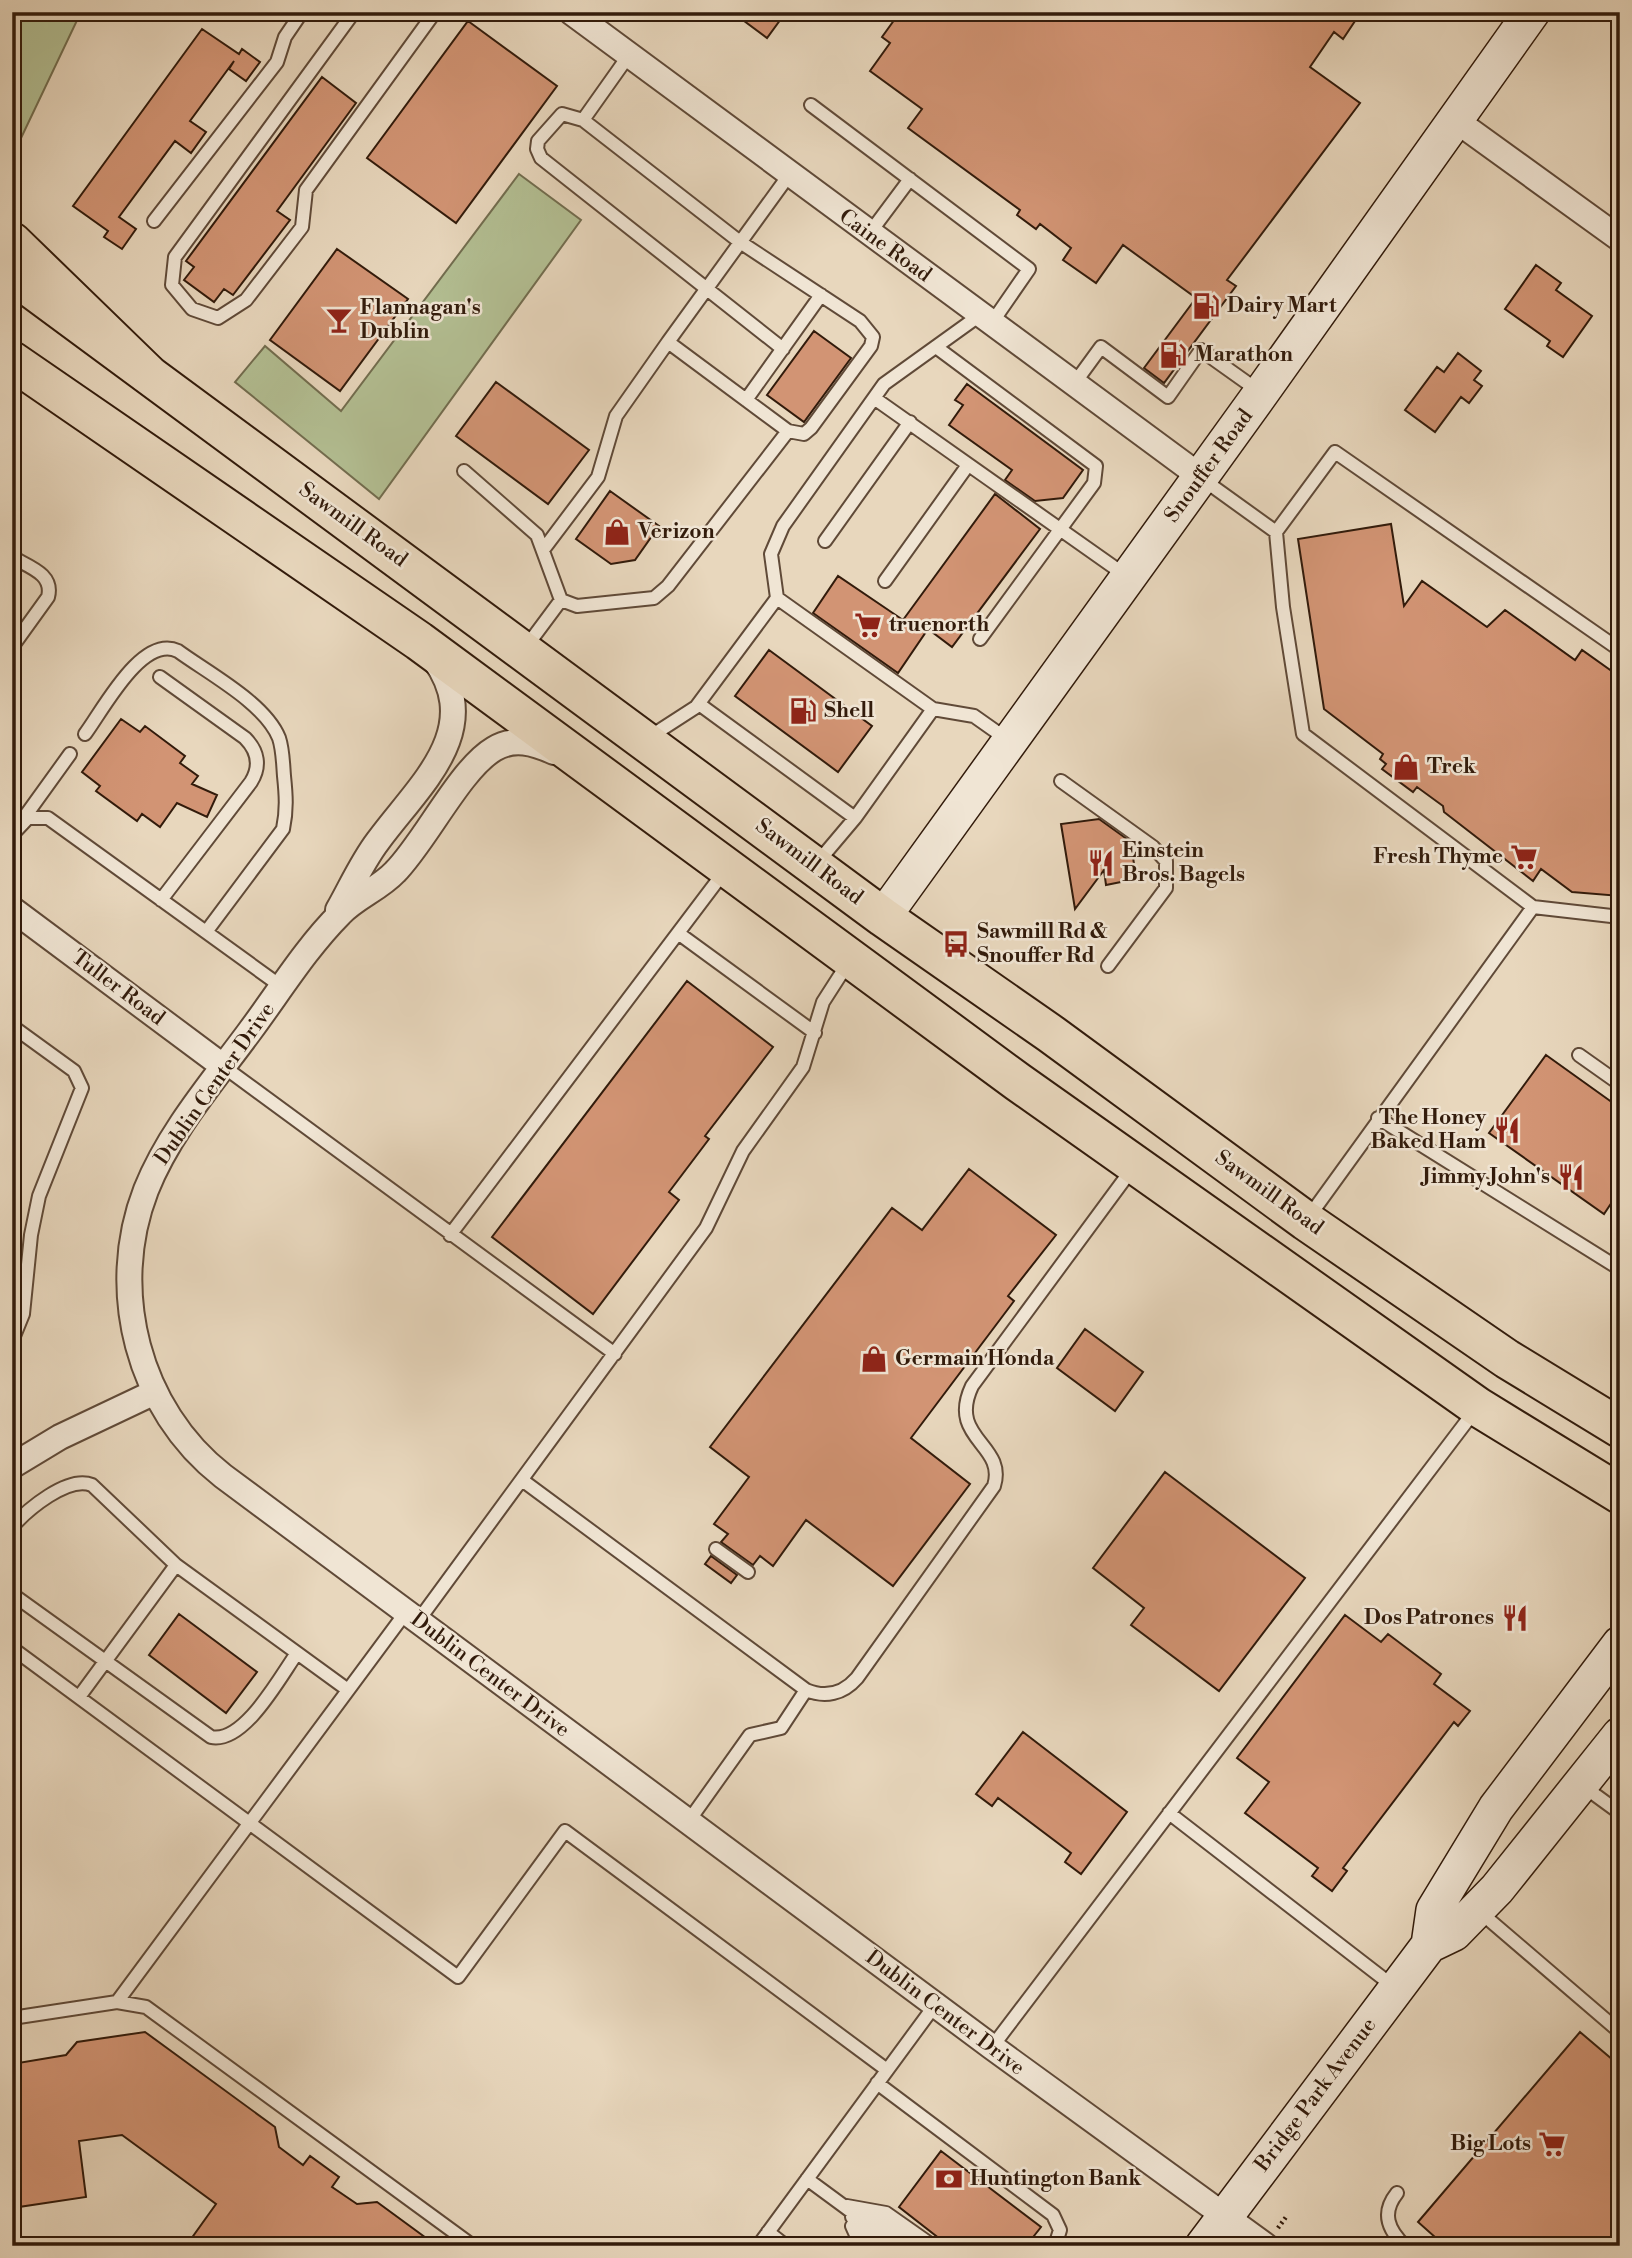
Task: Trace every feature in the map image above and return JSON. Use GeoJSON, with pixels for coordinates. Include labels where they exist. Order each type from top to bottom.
{"type":"FeatureCollection","features":[{"type":"Feature","properties":{"kind":"main road","name":"Snouffer Road"},"geometry":{"type":"LineString","coordinates":[[883,917],[1532,12]]}},
{"type":"Feature","properties":{"kind":"main road"},"geometry":{"type":"LineString","coordinates":[[12,242],[147,373]]}},
{"type":"Feature","properties":{"kind":"main road","name":"Sawmill Road"},"geometry":{"type":"LineString","coordinates":[[12,274],[883,917],[1051,1034],[1306,1221],[1507,1359],[1620,1429]]}},
{"type":"Feature","properties":{"kind":"main road"},"geometry":{"type":"LineString","coordinates":[[12,361],[419,641],[1018,1082],[1137,1163],[1478,1407],[1620,1493]]}},
{"type":"Feature","properties":{"kind":"main road"},"geometry":{"type":"LineString","coordinates":[[669,826],[833,916],[855,924],[883,917]]}},
{"type":"Feature","properties":{"kind":"main road","name":"Bridge Park Avenue"},"geometry":{"type":"LineString","coordinates":[[1429,1945],[1434,1910],[1496,1808],[1620,1644]]}},
{"type":"Feature","properties":{"kind":"main road","name":"Bridge Park Avenue"},"geometry":{"type":"LineString","coordinates":[[1202,2246],[1429,1945],[1454,1933],[1477,1909],[1620,1735]]}},
{"type":"Feature","properties":{"kind":"street","name":"Caine Road"},"geometry":{"type":"LineString","coordinates":[[587,17],[629,55],[789,175],[1201,477]]}},
{"type":"Feature","properties":{"kind":"street"},"geometry":{"type":"LineString","coordinates":[[1454,119],[1620,239]]}},
{"type":"Feature","properties":{"kind":"street","name":"Dublin Center Drive"},"geometry":{"type":"LineString","coordinates":[[324,932],[369,854],[432,769],[450,738],[455,712],[451,687],[437,662],[419,641]]}},
{"type":"Feature","properties":{"kind":"street","name":"Dublin Center Drive"},"geometry":{"type":"LineString","coordinates":[[601,776],[528,742],[511,743],[494,749],[476,766],[395,873],[343,911],[324,932],[224,1066],[162,1158],[146,1189],[134,1233],[129,1287],[132,1318],[137,1343],[155,1392],[178,1431],[212,1468],[992,2048],[1266,2246]]}},
{"type":"Feature","properties":{"kind":"street","name":"Tuller Road"},"geometry":{"type":"LineString","coordinates":[[12,909],[224,1066]]}},
{"type":"Feature","properties":{"kind":"street"},"geometry":{"type":"LineString","coordinates":[[12,1465],[60,1437],[155,1392]]}},
{"type":"Feature","properties":{"kind":"lane"},"geometry":{"type":"LineString","coordinates":[[154,221],[277,62],[285,37],[303,12]]}},
{"type":"Feature","properties":{"kind":"lane"},"geometry":{"type":"LineString","coordinates":[[354,12],[175,257],[172,285],[192,309],[218,318],[246,300],[302,227],[306,190],[435,12]]}},
{"type":"Feature","properties":{"kind":"lane"},"geometry":{"type":"LineString","coordinates":[[583,120],[629,55]]}},
{"type":"Feature","properties":{"kind":"lane"},"geometry":{"type":"LineString","coordinates":[[811,105],[1029,269],[986,319],[936,347],[884,384],[783,526],[771,554],[778,598],[933,709],[974,716],[1009,741]]}},
{"type":"Feature","properties":{"kind":"lane"},"geometry":{"type":"LineString","coordinates":[[668,342],[788,431],[804,434],[871,346],[873,337],[860,321],[740,242],[583,120],[562,114],[538,141],[537,149],[541,158],[783,349]]}},
{"type":"Feature","properties":{"kind":"lane"},"geometry":{"type":"LineString","coordinates":[[542,550],[598,477],[616,416],[789,175]]}},
{"type":"Feature","properties":{"kind":"lane"},"geometry":{"type":"LineString","coordinates":[[869,234],[910,179]]}},
{"type":"Feature","properties":{"kind":"lane"},"geometry":{"type":"LineString","coordinates":[[746,400],[821,295]]}},
{"type":"Feature","properties":{"kind":"lane"},"geometry":{"type":"LineString","coordinates":[[936,347],[1096,466],[1094,483],[980,639]]}},
{"type":"Feature","properties":{"kind":"lane"},"geometry":{"type":"LineString","coordinates":[[1074,384],[1101,347],[1168,397],[1201,350],[1261,393]]}},
{"type":"Feature","properties":{"kind":"lane"},"geometry":{"type":"LineString","coordinates":[[874,398],[1128,577]]}},
{"type":"Feature","properties":{"kind":"lane"},"geometry":{"type":"LineString","coordinates":[[825,541],[910,422]]}},
{"type":"Feature","properties":{"kind":"lane"},"geometry":{"type":"LineString","coordinates":[[464,471],[537,535],[561,600],[577,606],[654,598],[668,586],[788,431]]}},
{"type":"Feature","properties":{"kind":"lane"},"geometry":{"type":"LineString","coordinates":[[1620,650],[1335,452],[1276,531],[1283,607],[1303,734],[1533,907],[1620,916]]}},
{"type":"Feature","properties":{"kind":"lane"},"geometry":{"type":"LineString","coordinates":[[885,581],[968,465]]}},
{"type":"Feature","properties":{"kind":"lane"},"geometry":{"type":"LineString","coordinates":[[1201,477],[1276,531]]}},
{"type":"Feature","properties":{"kind":"lane"},"geometry":{"type":"LineString","coordinates":[[12,557],[43,576],[50,589],[48,597],[12,647]]}},
{"type":"Feature","properties":{"kind":"lane"},"geometry":{"type":"LineString","coordinates":[[645,740],[699,704],[778,598]]}},
{"type":"Feature","properties":{"kind":"lane"},"geometry":{"type":"LineString","coordinates":[[524,651],[561,600]]}},
{"type":"Feature","properties":{"kind":"lane"},"geometry":{"type":"LineString","coordinates":[[85,734],[141,658],[156,649],[169,648],[256,707],[271,724],[279,740],[282,755],[288,810],[283,829],[206,932]]}},
{"type":"Feature","properties":{"kind":"lane"},"geometry":{"type":"LineString","coordinates":[[160,677],[245,738],[257,758],[251,782],[161,900]]}},
{"type":"Feature","properties":{"kind":"lane"},"geometry":{"type":"LineString","coordinates":[[699,704],[855,818]]}},
{"type":"Feature","properties":{"kind":"lane"},"geometry":{"type":"LineString","coordinates":[[814,866],[855,818],[933,709]]}},
{"type":"Feature","properties":{"kind":"lane"},"geometry":{"type":"LineString","coordinates":[[15,831],[70,754]]}},
{"type":"Feature","properties":{"kind":"lane"},"geometry":{"type":"LineString","coordinates":[[257,758],[282,755]]}},
{"type":"Feature","properties":{"kind":"lane"},"geometry":{"type":"LineString","coordinates":[[1060,781],[1153,847],[1166,861],[1166,888],[1108,966]]}},
{"type":"Feature","properties":{"kind":"lane"},"geometry":{"type":"LineString","coordinates":[[15,831],[31,817],[48,818],[282,988]]}},
{"type":"Feature","properties":{"kind":"lane"},"geometry":{"type":"LineString","coordinates":[[450,1235],[727,869]]}},
{"type":"Feature","properties":{"kind":"lane"},"geometry":{"type":"LineString","coordinates":[[1306,1221],[1533,907]]}},
{"type":"Feature","properties":{"kind":"lane"},"geometry":{"type":"LineString","coordinates":[[678,933],[815,1033]]}},
{"type":"Feature","properties":{"kind":"lane"},"geometry":{"type":"LineString","coordinates":[[117,2002],[348,1690],[412,1617],[522,1480],[706,1228],[743,1151],[803,1067],[826,995],[850,959]]}},
{"type":"Feature","properties":{"kind":"lane"},"geometry":{"type":"LineString","coordinates":[[12,1026],[74,1071],[82,1088],[39,1196],[30,1235],[23,1314],[12,1341]]}},
{"type":"Feature","properties":{"kind":"lane"},"geometry":{"type":"LineString","coordinates":[[1579,1055],[1620,1084]]}},
{"type":"Feature","properties":{"kind":"lane"},"geometry":{"type":"LineString","coordinates":[[224,1066],[615,1354]]}},
{"type":"Feature","properties":{"kind":"lane"},"geometry":{"type":"LineString","coordinates":[[1378,1118],[1620,1269]]}},
{"type":"Feature","properties":{"kind":"lane"},"geometry":{"type":"LineString","coordinates":[[522,1480],[806,1690],[830,1694],[853,1683],[992,1490],[997,1475],[996,1465],[970,1429],[966,1415],[969,1393],[1137,1163]]}},
{"type":"Feature","properties":{"kind":"lane"},"geometry":{"type":"LineString","coordinates":[[992,2048],[1478,1407]]}},
{"type":"Feature","properties":{"kind":"lane"},"geometry":{"type":"LineString","coordinates":[[12,1527],[17,1512],[71,1485],[85,1482],[107,1496],[151,1544],[176,1565],[348,1690]]}},
{"type":"Feature","properties":{"kind":"lane"},"geometry":{"type":"LineString","coordinates":[[716,1549],[748,1572]]}},
{"type":"Feature","properties":{"kind":"lane"},"geometry":{"type":"LineString","coordinates":[[79,1697],[176,1565]]}},
{"type":"Feature","properties":{"kind":"lane"},"geometry":{"type":"LineString","coordinates":[[12,1594],[202,1734],[220,1738],[242,1728],[297,1653]]}},
{"type":"Feature","properties":{"kind":"lane"},"geometry":{"type":"LineString","coordinates":[[12,1648],[458,1977],[565,1831],[887,2070]]}},
{"type":"Feature","properties":{"kind":"lane"},"geometry":{"type":"LineString","coordinates":[[688,1822],[750,1735],[781,1728],[806,1690]]}},
{"type":"Feature","properties":{"kind":"lane"},"geometry":{"type":"LineString","coordinates":[[1580,1784],[1620,1812]]}},
{"type":"Feature","properties":{"kind":"lane"},"geometry":{"type":"LineString","coordinates":[[1169,1814],[1396,1989]]}},
{"type":"Feature","properties":{"kind":"lane"},"geometry":{"type":"LineString","coordinates":[[1477,1909],[1620,2032]]}},
{"type":"Feature","properties":{"kind":"lane"},"geometry":{"type":"LineString","coordinates":[[12,2018],[117,2002],[140,2005],[155,2013],[473,2246]]}},
{"type":"Feature","properties":{"kind":"lane"},"geometry":{"type":"LineString","coordinates":[[758,2246],[935,2005]]}},
{"type":"Feature","properties":{"kind":"lane"},"geometry":{"type":"LineString","coordinates":[[877,2083],[1053,2215],[1060,2230],[1055,2246]]}},
{"type":"Feature","properties":{"kind":"lane"},"geometry":{"type":"LineString","coordinates":[[807,2179],[898,2246]]}},
{"type":"Feature","properties":{"kind":"lane"},"geometry":{"type":"LineString","coordinates":[[1397,2193],[1389,2205],[1388,2220],[1393,2233],[1405,2246]]}},
{"type":"Feature","properties":{"kind":"lane"},"geometry":{"type":"LineString","coordinates":[[838,2202],[846,2211],[861,2246]]}},
{"type":"Feature","properties":{"kind":"lane"},"geometry":{"type":"LineString","coordinates":[[838,2202],[877,2246]]}},
{"type":"Feature","properties":{"kind":"lane"},"geometry":{"type":"LineString","coordinates":[[838,2202],[885,2224],[915,2246]]}},
{"type":"Feature","properties":{"kind":"lane"},"geometry":{"type":"LineString","coordinates":[[838,2202],[849,2207],[886,2213],[933,2246]]}},
{"type":"Feature","properties":{"kind":"lane"},"geometry":{"type":"LineString","coordinates":[[768,2232],[786,2246]]}},
{"type":"Feature","properties":{"kind":"green space"},"geometry":{"type":"Polygon","coordinates":[[[12,12],[81,12],[12,157],[12,12]]]}},
{"type":"Feature","properties":{"kind":"green space"},"geometry":{"type":"Polygon","coordinates":[[[519,174],[581,220],[379,499],[235,382],[265,346],[341,411],[519,174]]]}},
{"type":"Feature","properties":{"kind":"building"},"geometry":{"type":"Polygon","coordinates":[[[732,12],[786,12],[767,38],[732,12]]]}},
{"type":"Feature","properties":{"kind":"building"},"geometry":{"type":"Polygon","coordinates":[[[900,12],[1361,12],[1343,39],[1334,32],[1310,67],[1360,103],[1227,280],[1236,286],[1164,383],[1144,368],[1196,298],[1123,245],[1096,283],[1063,260],[1071,248],[1040,224],[1036,229],[1017,215],[1020,210],[908,128],[922,109],[870,71],[890,43],[882,37],[900,12]]]}},
{"type":"Feature","properties":{"kind":"building"},"geometry":{"type":"Polygon","coordinates":[[[468,21],[557,86],[456,223],[367,158],[468,21]]]}},
{"type":"Feature","properties":{"kind":"building"},"geometry":{"type":"Polygon","coordinates":[[[202,29],[239,54],[242,49],[260,62],[246,81],[229,69],[234,61],[190,121],[206,132],[191,153],[175,141],[119,217],[136,229],[122,249],[104,237],[108,231],[73,206],[202,29]]]}},
{"type":"Feature","properties":{"kind":"building"},"geometry":{"type":"Polygon","coordinates":[[[322,77],[356,103],[277,211],[290,220],[233,295],[224,289],[214,302],[184,280],[194,267],[186,261],[322,77]]]}},
{"type":"Feature","properties":{"kind":"building","name":"Flannagan's Dublin"},"geometry":{"type":"Polygon","coordinates":[[[337,249],[408,299],[340,391],[270,340],[337,249]]]}},
{"type":"Feature","properties":{"kind":"building"},"geometry":{"type":"Polygon","coordinates":[[[1536,265],[1561,283],[1556,290],[1592,316],[1563,357],[1547,346],[1550,341],[1505,309],[1536,265]]]}},
{"type":"Feature","properties":{"kind":"building"},"geometry":{"type":"Polygon","coordinates":[[[814,331],[851,358],[804,422],[767,395],[814,331]]]}},
{"type":"Feature","properties":{"kind":"building"},"geometry":{"type":"Polygon","coordinates":[[[1458,353],[1481,371],[1474,380],[1482,386],[1469,403],[1461,397],[1435,432],[1405,410],[1437,367],[1444,372],[1458,353]]]}},
{"type":"Feature","properties":{"kind":"building"},"geometry":{"type":"Polygon","coordinates":[[[496,382],[589,450],[548,504],[456,436],[496,382]]]}},
{"type":"Feature","properties":{"kind":"building"},"geometry":{"type":"Polygon","coordinates":[[[967,384],[1083,470],[1063,498],[1035,501],[1005,480],[1012,470],[949,425],[963,405],[955,400],[967,384]]]}},
{"type":"Feature","properties":{"kind":"building","name":"Verizon"},"geometry":{"type":"Polygon","coordinates":[[[610,491],[659,526],[635,560],[611,564],[576,539],[610,491]]]}},
{"type":"Feature","properties":{"kind":"building"},"geometry":{"type":"Polygon","coordinates":[[[995,494],[1040,529],[952,647],[928,629],[898,673],[813,613],[838,576],[903,620],[995,494]]]}},
{"type":"Feature","properties":{"kind":"building"},"geometry":{"type":"Polygon","coordinates":[[[1391,524],[1404,606],[1422,581],[1487,627],[1505,610],[1575,660],[1582,650],[1620,677],[1620,896],[1572,892],[1541,869],[1533,881],[1444,812],[1443,806],[1417,787],[1413,792],[1382,769],[1386,764],[1380,759],[1383,754],[1324,709],[1298,539],[1391,524]]]}},
{"type":"Feature","properties":{"kind":"building","name":"Shell"},"geometry":{"type":"Polygon","coordinates":[[[769,650],[872,726],[838,772],[735,696],[769,650]]]}},
{"type":"Feature","properties":{"kind":"building"},"geometry":{"type":"Polygon","coordinates":[[[121,719],[140,732],[145,726],[185,756],[180,763],[198,776],[192,784],[217,795],[207,817],[177,803],[160,827],[142,814],[137,821],[96,791],[100,786],[82,772],[121,719]]]}},
{"type":"Feature","properties":{"kind":"building","name":"Einstein Bros. Bagels"},"geometry":{"type":"Polygon","coordinates":[[[1099,819],[1131,842],[1136,879],[1106,885],[1104,870],[1075,909],[1061,824],[1099,819]]]}},
{"type":"Feature","properties":{"kind":"building"},"geometry":{"type":"Polygon","coordinates":[[[687,981],[773,1047],[705,1136],[709,1139],[669,1192],[679,1200],[593,1314],[492,1237],[687,981]]]}},
{"type":"Feature","properties":{"kind":"building"},"geometry":{"type":"Polygon","coordinates":[[[1546,1055],[1620,1108],[1620,1181],[1612,1192],[1612,1202],[1604,1214],[1489,1133],[1546,1055]]]}},
{"type":"Feature","properties":{"kind":"building","name":"Germain Honda"},"geometry":{"type":"Polygon","coordinates":[[[969,1169],[1056,1235],[1008,1296],[1014,1301],[911,1438],[970,1484],[893,1586],[806,1520],[773,1566],[760,1556],[753,1565],[721,1542],[728,1534],[714,1524],[749,1477],[710,1447],[892,1208],[922,1230],[969,1169]]]}},
{"type":"Feature","properties":{"kind":"building","name":"Germain Honda"},"geometry":{"type":"Polygon","coordinates":[[[1085,1329],[1143,1372],[1115,1411],[1057,1368],[1085,1329]]]}},
{"type":"Feature","properties":{"kind":"building"},"geometry":{"type":"Polygon","coordinates":[[[1165,1472],[1305,1578],[1219,1691],[1131,1625],[1144,1608],[1093,1568],[1165,1472]]]}},
{"type":"Feature","properties":{"kind":"building"},"geometry":{"type":"Polygon","coordinates":[[[711,1556],[737,1575],[731,1583],[705,1564],[711,1556]]]}},
{"type":"Feature","properties":{"kind":"building"},"geometry":{"type":"Polygon","coordinates":[[[179,1614],[257,1672],[226,1713],[149,1655],[179,1614]]]}},
{"type":"Feature","properties":{"kind":"building"},"geometry":{"type":"Polygon","coordinates":[[[1345,1615],[1381,1642],[1388,1634],[1441,1674],[1434,1684],[1470,1711],[1458,1726],[1454,1722],[1343,1868],[1347,1871],[1332,1891],[1312,1876],[1318,1868],[1245,1813],[1269,1782],[1237,1758],[1345,1615]]]}},
{"type":"Feature","properties":{"kind":"building"},"geometry":{"type":"Polygon","coordinates":[[[1023,1732],[1127,1812],[1081,1874],[1065,1862],[1071,1853],[998,1798],[992,1806],[976,1794],[1023,1732]]]}},
{"type":"Feature","properties":{"kind":"building"},"geometry":{"type":"Polygon","coordinates":[[[145,2032],[275,2127],[279,2147],[303,2165],[310,2156],[339,2177],[332,2187],[357,2204],[377,2202],[437,2246],[186,2246],[216,2204],[122,2135],[79,2141],[86,2197],[12,2208],[12,2064],[66,2055],[77,2042],[145,2032]]]}},
{"type":"Feature","properties":{"kind":"building","name":"Big Lots"},"geometry":{"type":"Polygon","coordinates":[[[1580,2032],[1620,2066],[1620,2246],[1445,2246],[1418,2222],[1580,2032]]]}},
{"type":"Feature","properties":{"kind":"building","name":"Huntington Bank"},"geometry":{"type":"Polygon","coordinates":[[[941,2151],[1041,2227],[1026,2246],[949,2246],[899,2207],[941,2151]]]}},
{"type":"Feature","properties":{"kind":"place","name":"Dairy Mart"},"geometry":{"type":"Point","coordinates":[1206,306]}},
{"type":"Feature","properties":{"kind":"place","name":"Flannagan's Dublin"},"geometry":{"type":"Point","coordinates":[339,320]}},
{"type":"Feature","properties":{"kind":"place","name":"Marathon"},"geometry":{"type":"Point","coordinates":[1173,355]}},
{"type":"Feature","properties":{"kind":"place","name":"Verizon"},"geometry":{"type":"Point","coordinates":[617,532]}},
{"type":"Feature","properties":{"kind":"place","name":"truenorth"},"geometry":{"type":"Point","coordinates":[868,625]}},
{"type":"Feature","properties":{"kind":"place","name":"Shell"},"geometry":{"type":"Point","coordinates":[803,711]}},
{"type":"Feature","properties":{"kind":"place","name":"Trek"},"geometry":{"type":"Point","coordinates":[1406,767]}},
{"type":"Feature","properties":{"kind":"place","name":"Fresh Thyme"},"geometry":{"type":"Point","coordinates":[1524,857]}},
{"type":"Feature","properties":{"kind":"place","name":"Einstein Bros. Bagels"},"geometry":{"type":"Point","coordinates":[1101,863]}},
{"type":"Feature","properties":{"kind":"place","name":"Sawmill Rd & Snouffer Rd"},"geometry":{"type":"Point","coordinates":[956,944]}},
{"type":"Feature","properties":{"kind":"place","name":"The Honey Baked Ham"},"geometry":{"type":"Point","coordinates":[1507,1130]}},
{"type":"Feature","properties":{"kind":"place","name":"Jimmy John's"},"geometry":{"type":"Point","coordinates":[1571,1177]}},
{"type":"Feature","properties":{"kind":"place","name":"Germain Honda"},"geometry":{"type":"Point","coordinates":[874,1359]}},
{"type":"Feature","properties":{"kind":"place","name":"Dos Patrones"},"geometry":{"type":"Point","coordinates":[1515,1618]}},
{"type":"Feature","properties":{"kind":"place","name":"Big Lots"},"geometry":{"type":"Point","coordinates":[1552,2144]}},
{"type":"Feature","properties":{"kind":"place","name":"Huntington Bank"},"geometry":{"type":"Point","coordinates":[949,2179]}}]}
